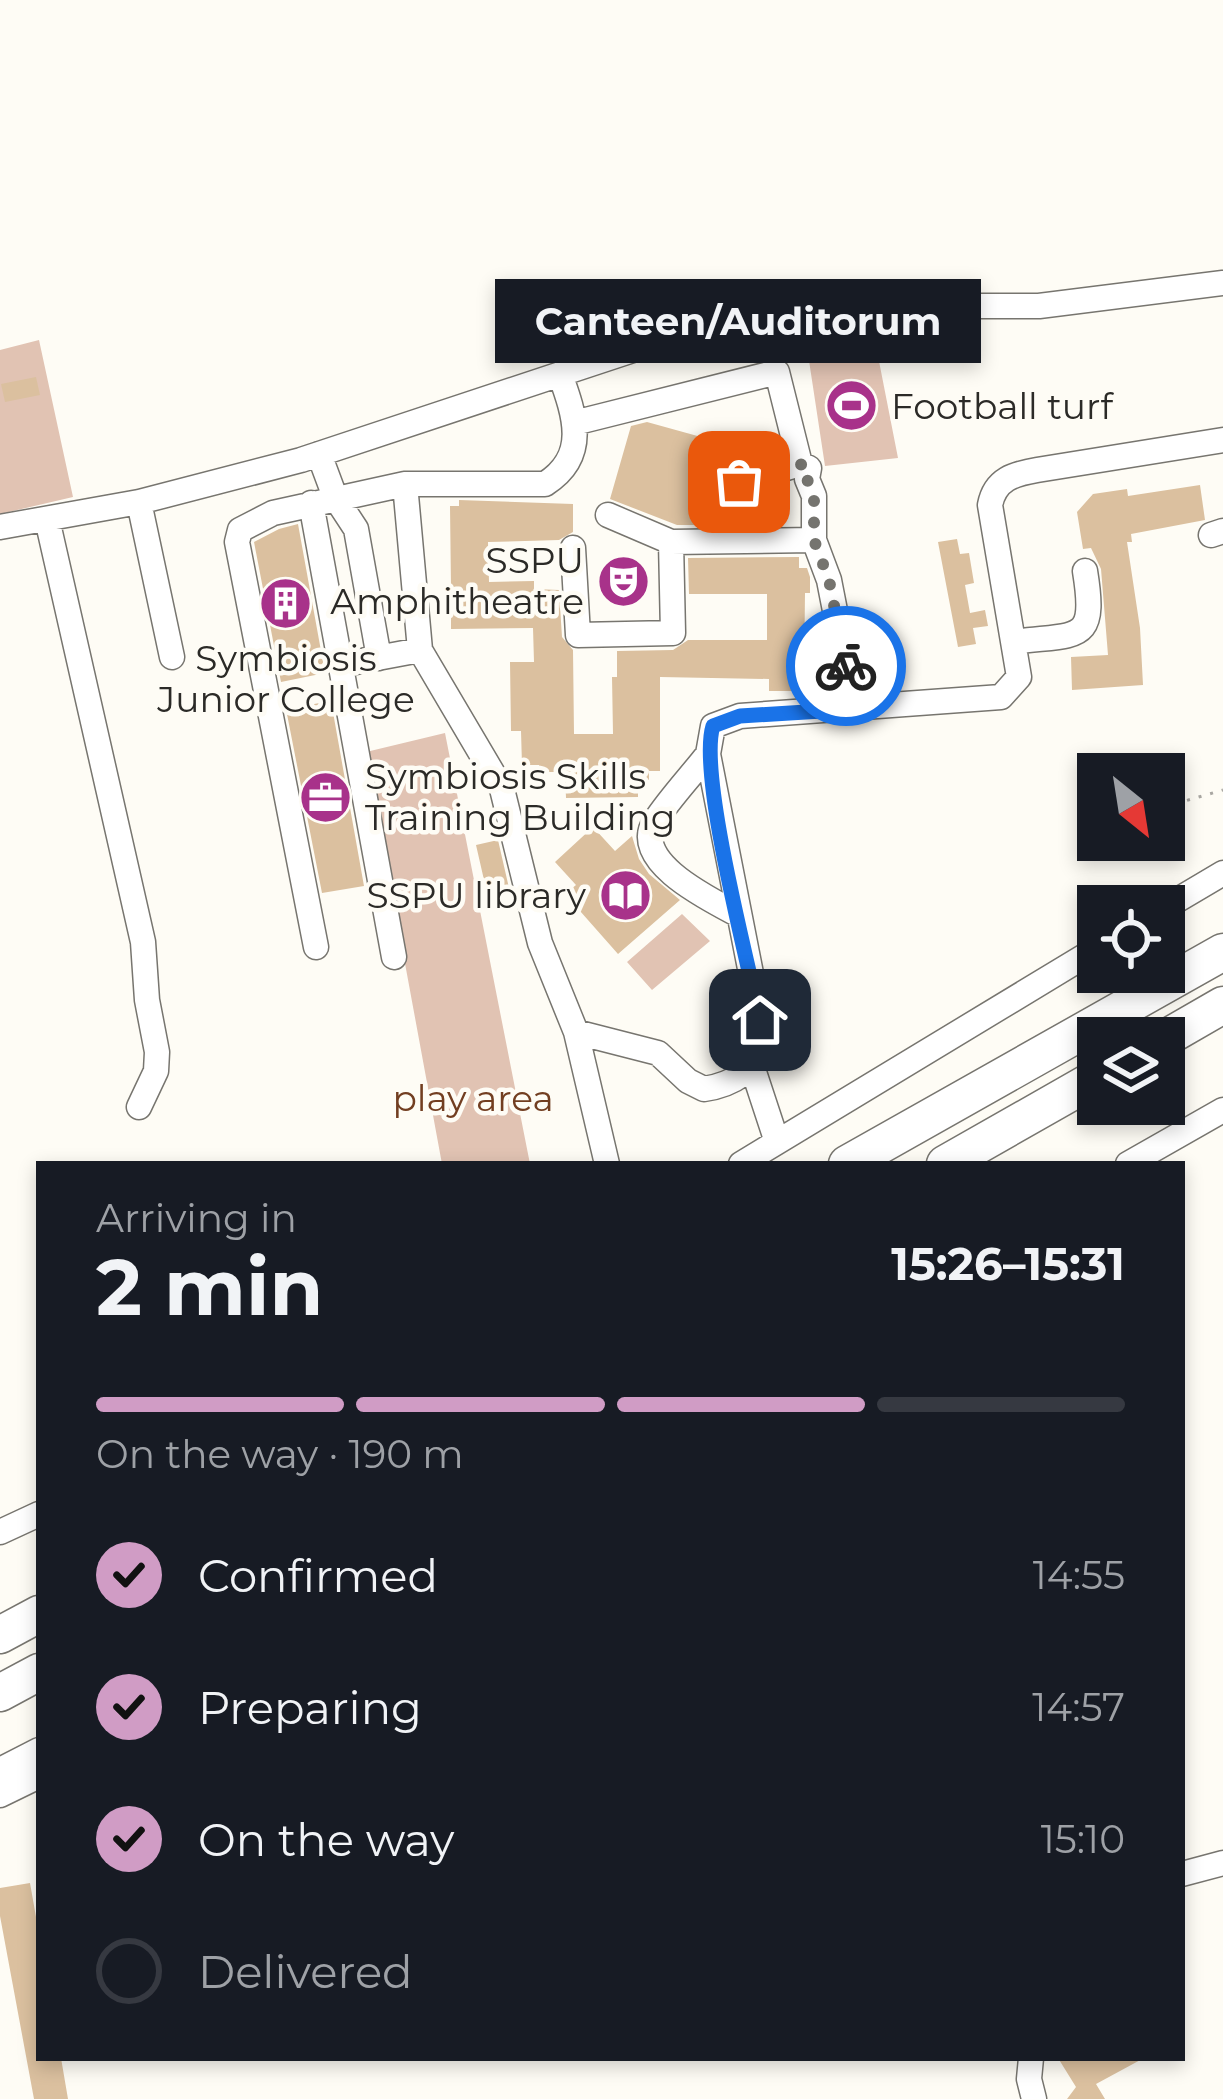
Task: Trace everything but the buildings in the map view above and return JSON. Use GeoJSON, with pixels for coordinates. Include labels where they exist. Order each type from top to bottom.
{"type":"FeatureCollection","features":[{"type":"Feature","properties":{"kind":"highway"},"geometry":{"type":"LineString","coordinates":[[852,1161],[1223,952]]}},
{"type":"Feature","properties":{"kind":"highway"},"geometry":{"type":"LineString","coordinates":[[1185,1027],[1223,1005]]}},
{"type":"Feature","properties":{"kind":"highway"},"geometry":{"type":"LineString","coordinates":[[950,1161],[1077,1089]]}},
{"type":"Feature","properties":{"kind":"highway"},"geometry":{"type":"LineString","coordinates":[[0,1635],[36,1616]]}},
{"type":"Feature","properties":{"kind":"highway"},"geometry":{"type":"LineString","coordinates":[[0,1693],[36,1674]]}},
{"type":"Feature","properties":{"kind":"street"},"geometry":{"type":"LineString","coordinates":[[0,527],[139,502],[320,454],[560,374],[748,321],[842,306],[1039,306],[1223,283]]}},
{"type":"Feature","properties":{"kind":"street"},"geometry":{"type":"LineString","coordinates":[[574,422],[777,372],[800,464]]}},
{"type":"Feature","properties":{"kind":"street"},"geometry":{"type":"LineString","coordinates":[[316,947],[237,542],[241,530],[249,522],[323,500],[405,484],[544,484],[569,462],[574,450],[574,422],[560,374]]}},
{"type":"Feature","properties":{"kind":"street"},"geometry":{"type":"LineString","coordinates":[[576,1032],[658,1053],[704,1089],[735,1080],[752,1066],[764,1040],[708,754],[713,726],[725,721],[1001,697],[1019,677],[990,505],[998,485],[1016,474],[1223,440]]}},
{"type":"Feature","properties":{"kind":"street"},"geometry":{"type":"LineString","coordinates":[[320,454],[340,665],[394,957]]}},
{"type":"Feature","properties":{"kind":"street"},"geometry":{"type":"LineString","coordinates":[[739,482],[800,464],[809,468],[814,540],[829,580],[854,709]]}},
{"type":"Feature","properties":{"kind":"street"},"geometry":{"type":"LineString","coordinates":[[405,484],[420,650],[502,789],[540,943],[576,1032],[606,1161]]}},
{"type":"Feature","properties":{"kind":"street"},"geometry":{"type":"LineString","coordinates":[[323,500],[356,529],[380,658]]}},
{"type":"Feature","properties":{"kind":"street"},"geometry":{"type":"LineString","coordinates":[[139,502],[172,657]]}},
{"type":"Feature","properties":{"kind":"street"},"geometry":{"type":"LineString","coordinates":[[608,515],[670,542],[814,540]]}},
{"type":"Feature","properties":{"kind":"street"},"geometry":{"type":"LineString","coordinates":[[47,519],[143,942],[157,1052],[156,1071],[139,1107]]}},
{"type":"Feature","properties":{"kind":"street"},"geometry":{"type":"LineString","coordinates":[[573,548],[578,635],[673,633],[670,542]]}},
{"type":"Feature","properties":{"kind":"street"},"geometry":{"type":"LineString","coordinates":[[1014,642],[1071,634],[1085,627],[1091,606],[1085,572]]}},
{"type":"Feature","properties":{"kind":"street"},"geometry":{"type":"LineString","coordinates":[[340,665],[420,650]]}},
{"type":"Feature","properties":{"kind":"street"},"geometry":{"type":"LineString","coordinates":[[708,754],[656,820],[650,846],[669,871],[739,915]]}},
{"type":"Feature","properties":{"kind":"street"},"geometry":{"type":"LineString","coordinates":[[1185,895],[1223,872]]}},
{"type":"Feature","properties":{"kind":"street"},"geometry":{"type":"LineString","coordinates":[[745,1161],[1077,961]]}},
{"type":"Feature","properties":{"kind":"street"},"geometry":{"type":"LineString","coordinates":[[752,1066],[778,1142]]}},
{"type":"Feature","properties":{"kind":"street"},"geometry":{"type":"LineString","coordinates":[[1133,1161],[1223,1110]]}},
{"type":"Feature","properties":{"kind":"street"},"geometry":{"type":"LineString","coordinates":[[0,1532],[36,1515]]}},
{"type":"Feature","properties":{"kind":"street"},"geometry":{"type":"LineString","coordinates":[[0,1770],[36,1752]]}},
{"type":"Feature","properties":{"kind":"street"},"geometry":{"type":"LineString","coordinates":[[0,1796],[36,1778]]}},
{"type":"Feature","properties":{"kind":"street"},"geometry":{"type":"LineString","coordinates":[[1185,1873],[1223,1863]]}},
{"type":"Feature","properties":{"kind":"street"},"geometry":{"type":"LineString","coordinates":[[1031,2061],[1034,2099]]}},
{"type":"Feature","properties":{"kind":"path"},"geometry":{"type":"LineString","coordinates":[[1185,801],[1223,790]]}},
{"type":"Feature","properties":{"kind":"green space"},"geometry":{"type":"Polygon","coordinates":[[[39,340],[73,497],[0,514],[0,350],[39,340]]]}},
{"type":"Feature","properties":{"kind":"green space","name":"Football turf"},"geometry":{"type":"Polygon","coordinates":[[[877,351],[898,458],[825,466],[808,354],[877,351]]]}},
{"type":"Feature","properties":{"kind":"green space","name":"play area"},"geometry":{"type":"Polygon","coordinates":[[[445,733],[529,1161],[441,1161],[366,752],[445,733]]]}},
{"type":"Feature","properties":{"kind":"green space"},"geometry":{"type":"Polygon","coordinates":[[[682,914],[710,941],[652,990],[627,962],[682,914]]]}},
{"type":"Feature","properties":{"kind":"way so far"},"geometry":{"type":"LineString","coordinates":[[739,482],[800,464],[809,468],[814,540],[829,580],[846,666]]}},
{"type":"Feature","properties":{"kind":"place","name":"Football turf"},"geometry":{"type":"Point","coordinates":[852,406]}},
{"type":"Feature","properties":{"kind":"place","name":"Canteen/Auditorum"},"geometry":{"type":"Point","coordinates":[739,482]}},
{"type":"Feature","properties":{"kind":"place","name":"SSPU Amphitheatre"},"geometry":{"type":"Point","coordinates":[623,581]}},
{"type":"Feature","properties":{"kind":"place","name":"Symbiosis Junior College"},"geometry":{"type":"Point","coordinates":[286,603]}},
{"type":"Feature","properties":{"kind":"place","name":"Symbiosis Skills Training Building"},"geometry":{"type":"Point","coordinates":[326,797]}},
{"type":"Feature","properties":{"kind":"place","name":"SSPU library"},"geometry":{"type":"Point","coordinates":[625,895]}},
{"type":"Feature","properties":{"kind":"route"},"geometry":{"type":"LineString","coordinates":[[760,1020],[715,797],[709,739],[713,726],[740,716],[854,709],[846,666]]}}]}
